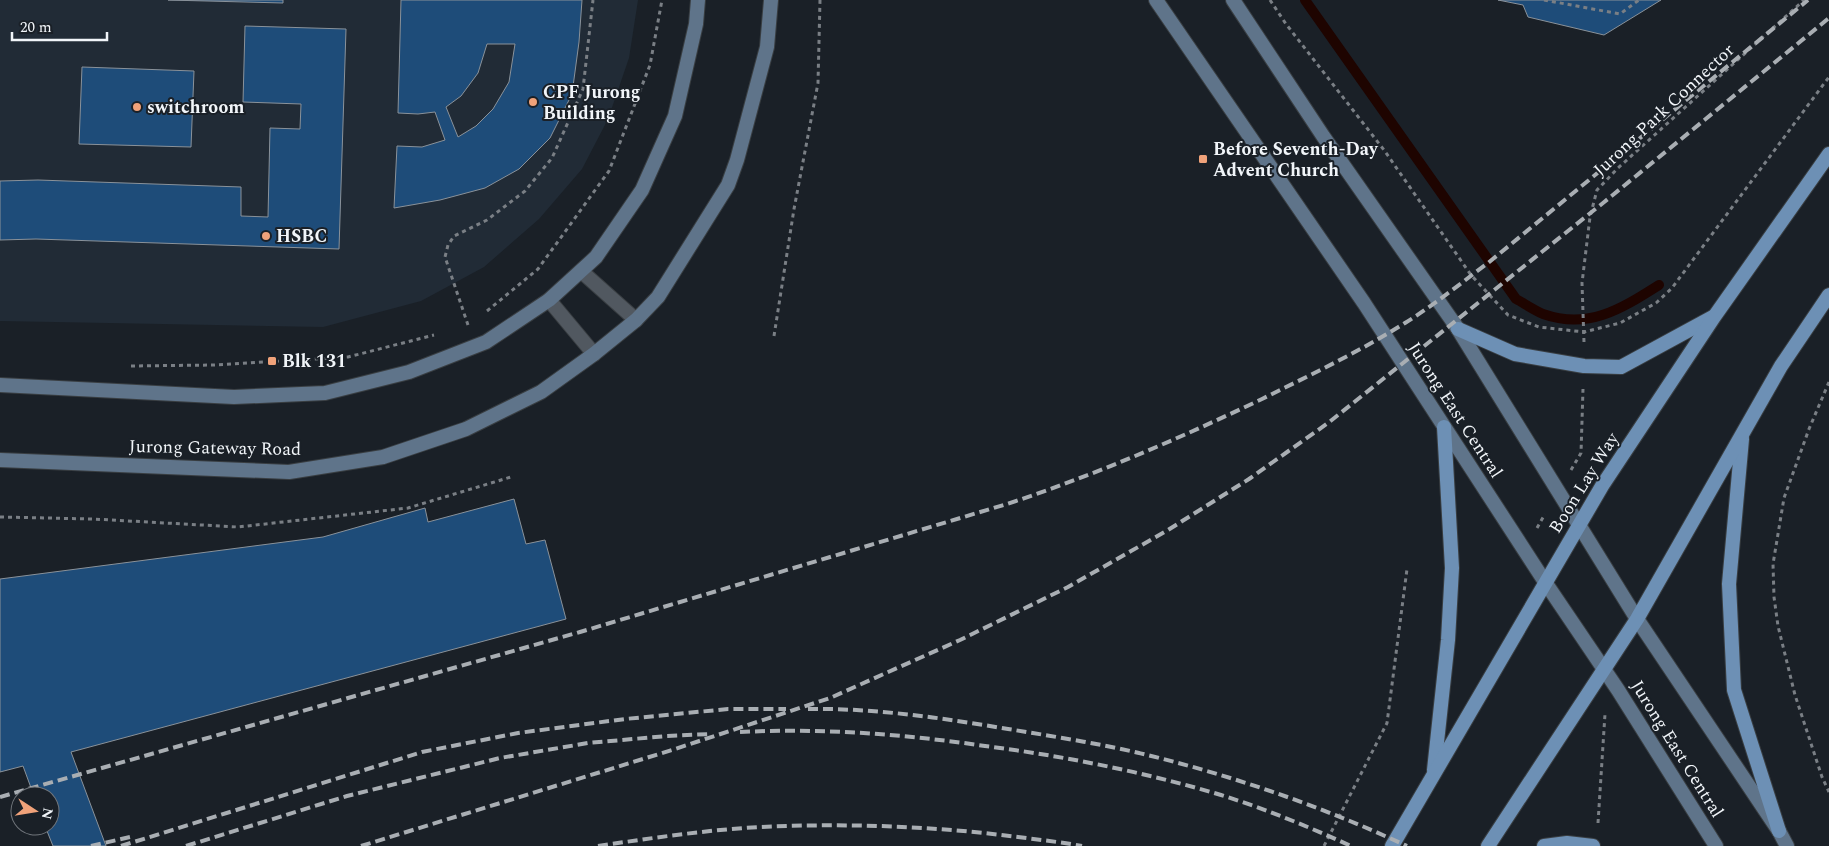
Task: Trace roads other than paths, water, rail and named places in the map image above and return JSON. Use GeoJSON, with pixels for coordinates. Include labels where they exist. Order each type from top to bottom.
{"type":"FeatureCollection","features":[{"type":"Feature","properties":{"kind":"main road"},"geometry":{"type":"LineString","coordinates":[[0,385],[234,398],[326,393],[409,372],[486,342],[549,300],[596,257],[642,190],[675,116],[696,24],[698,0]]}},
{"type":"Feature","properties":{"kind":"main road","name":"Jurong Gateway Road"},"geometry":{"type":"LineString","coordinates":[[0,460],[289,472],[382,457],[466,429],[540,392],[594,354],[636,320],[658,297],[728,185],[737,160],[767,47],[772,0]]}},
{"type":"Feature","properties":{"kind":"main road","name":"Jurong East Central"},"geometry":{"type":"LineString","coordinates":[[1156,0],[1364,304],[1545,582],[1605,670],[1716,846]]}},
{"type":"Feature","properties":{"kind":"main road","name":"Jurong East Central"},"geometry":{"type":"LineString","coordinates":[[1233,0],[1323,136],[1458,329],[1637,619],[1779,831],[1787,846]]}},
{"type":"Feature","properties":{"kind":"main road","name":"Boon Lay Way"},"geometry":{"type":"LineString","coordinates":[[1392,846],[1602,486],[1714,317],[1829,154]]}},
{"type":"Feature","properties":{"kind":"main road"},"geometry":{"type":"LineString","coordinates":[[1488,846],[1637,619],[1781,366],[1829,295]]}},
{"type":"Feature","properties":{"kind":"main road"},"geometry":{"type":"LineString","coordinates":[[1458,329],[1516,354],[1584,366],[1621,367],[1714,317]]}},
{"type":"Feature","properties":{"kind":"main road"},"geometry":{"type":"LineString","coordinates":[[1433,776],[1448,640],[1452,568],[1444,427]]}},
{"type":"Feature","properties":{"kind":"main road"},"geometry":{"type":"LineString","coordinates":[[1742,436],[1729,584],[1734,690],[1779,831]]}},
{"type":"Feature","properties":{"kind":"main road"},"geometry":{"type":"LineString","coordinates":[[1544,846],[1567,843],[1594,846]]}},
{"type":"Feature","properties":{"kind":"street"},"geometry":{"type":"LineString","coordinates":[[581,271],[636,320]]}},
{"type":"Feature","properties":{"kind":"street"},"geometry":{"type":"LineString","coordinates":[[549,300],[594,354]]}},
{"type":"Feature","properties":{"kind":"waterway"},"geometry":{"type":"LineString","coordinates":[[1305,0],[1516,299],[1543,314],[1575,320],[1590,318],[1618,309],[1659,285]]}},
{"type":"Feature","properties":{"kind":"railway"},"geometry":{"type":"LineString","coordinates":[[0,797],[580,632],[1007,504],[1104,469],[1168,442],[1262,399],[1334,363],[1388,334],[1426,309],[1488,263],[1808,0]]}},
{"type":"Feature","properties":{"kind":"railway"},"geometry":{"type":"LineString","coordinates":[[361,846],[672,750],[830,698],[960,640],[1068,587],[1168,530],[1249,479],[1328,423],[1603,203],[1829,18]]}},
{"type":"Feature","properties":{"kind":"railway"},"geometry":{"type":"LineString","coordinates":[[121,846],[422,752],[518,733],[625,719],[728,709],[786,709]]}},
{"type":"Feature","properties":{"kind":"railway"},"geometry":{"type":"LineString","coordinates":[[808,709],[858,710],[933,718],[1057,737],[1139,753],[1208,771],[1275,793],[1375,831],[1407,846]]}},
{"type":"Feature","properties":{"kind":"railway"},"geometry":{"type":"LineString","coordinates":[[740,732],[801,731],[893,735],[1015,750],[1074,760],[1163,779],[1221,795],[1254,806],[1351,846]]}},
{"type":"Feature","properties":{"kind":"railway"},"geometry":{"type":"LineString","coordinates":[[186,846],[347,796],[500,758],[588,743],[710,734]]}},
{"type":"Feature","properties":{"kind":"railway"},"geometry":{"type":"LineString","coordinates":[[598,846],[719,830],[825,825],[954,830],[1082,846]]}},
{"type":"Feature","properties":{"kind":"railway"},"geometry":{"type":"LineString","coordinates":[[91,846],[130,837]]}},
{"type":"Feature","properties":{"kind":"place","name":"CPF Jurong Building"},"geometry":{"type":"Point","coordinates":[533,102]}},
{"type":"Feature","properties":{"kind":"place","name":"switchroom"},"geometry":{"type":"Point","coordinates":[137,107]}},
{"type":"Feature","properties":{"kind":"place","name":"Before Seventh-Day Advent Church"},"geometry":{"type":"Point","coordinates":[1203,159]}},
{"type":"Feature","properties":{"kind":"place","name":"HSBC"},"geometry":{"type":"Point","coordinates":[266,236]}},
{"type":"Feature","properties":{"kind":"place","name":"Blk 131"},"geometry":{"type":"Point","coordinates":[272,361]}}]}
